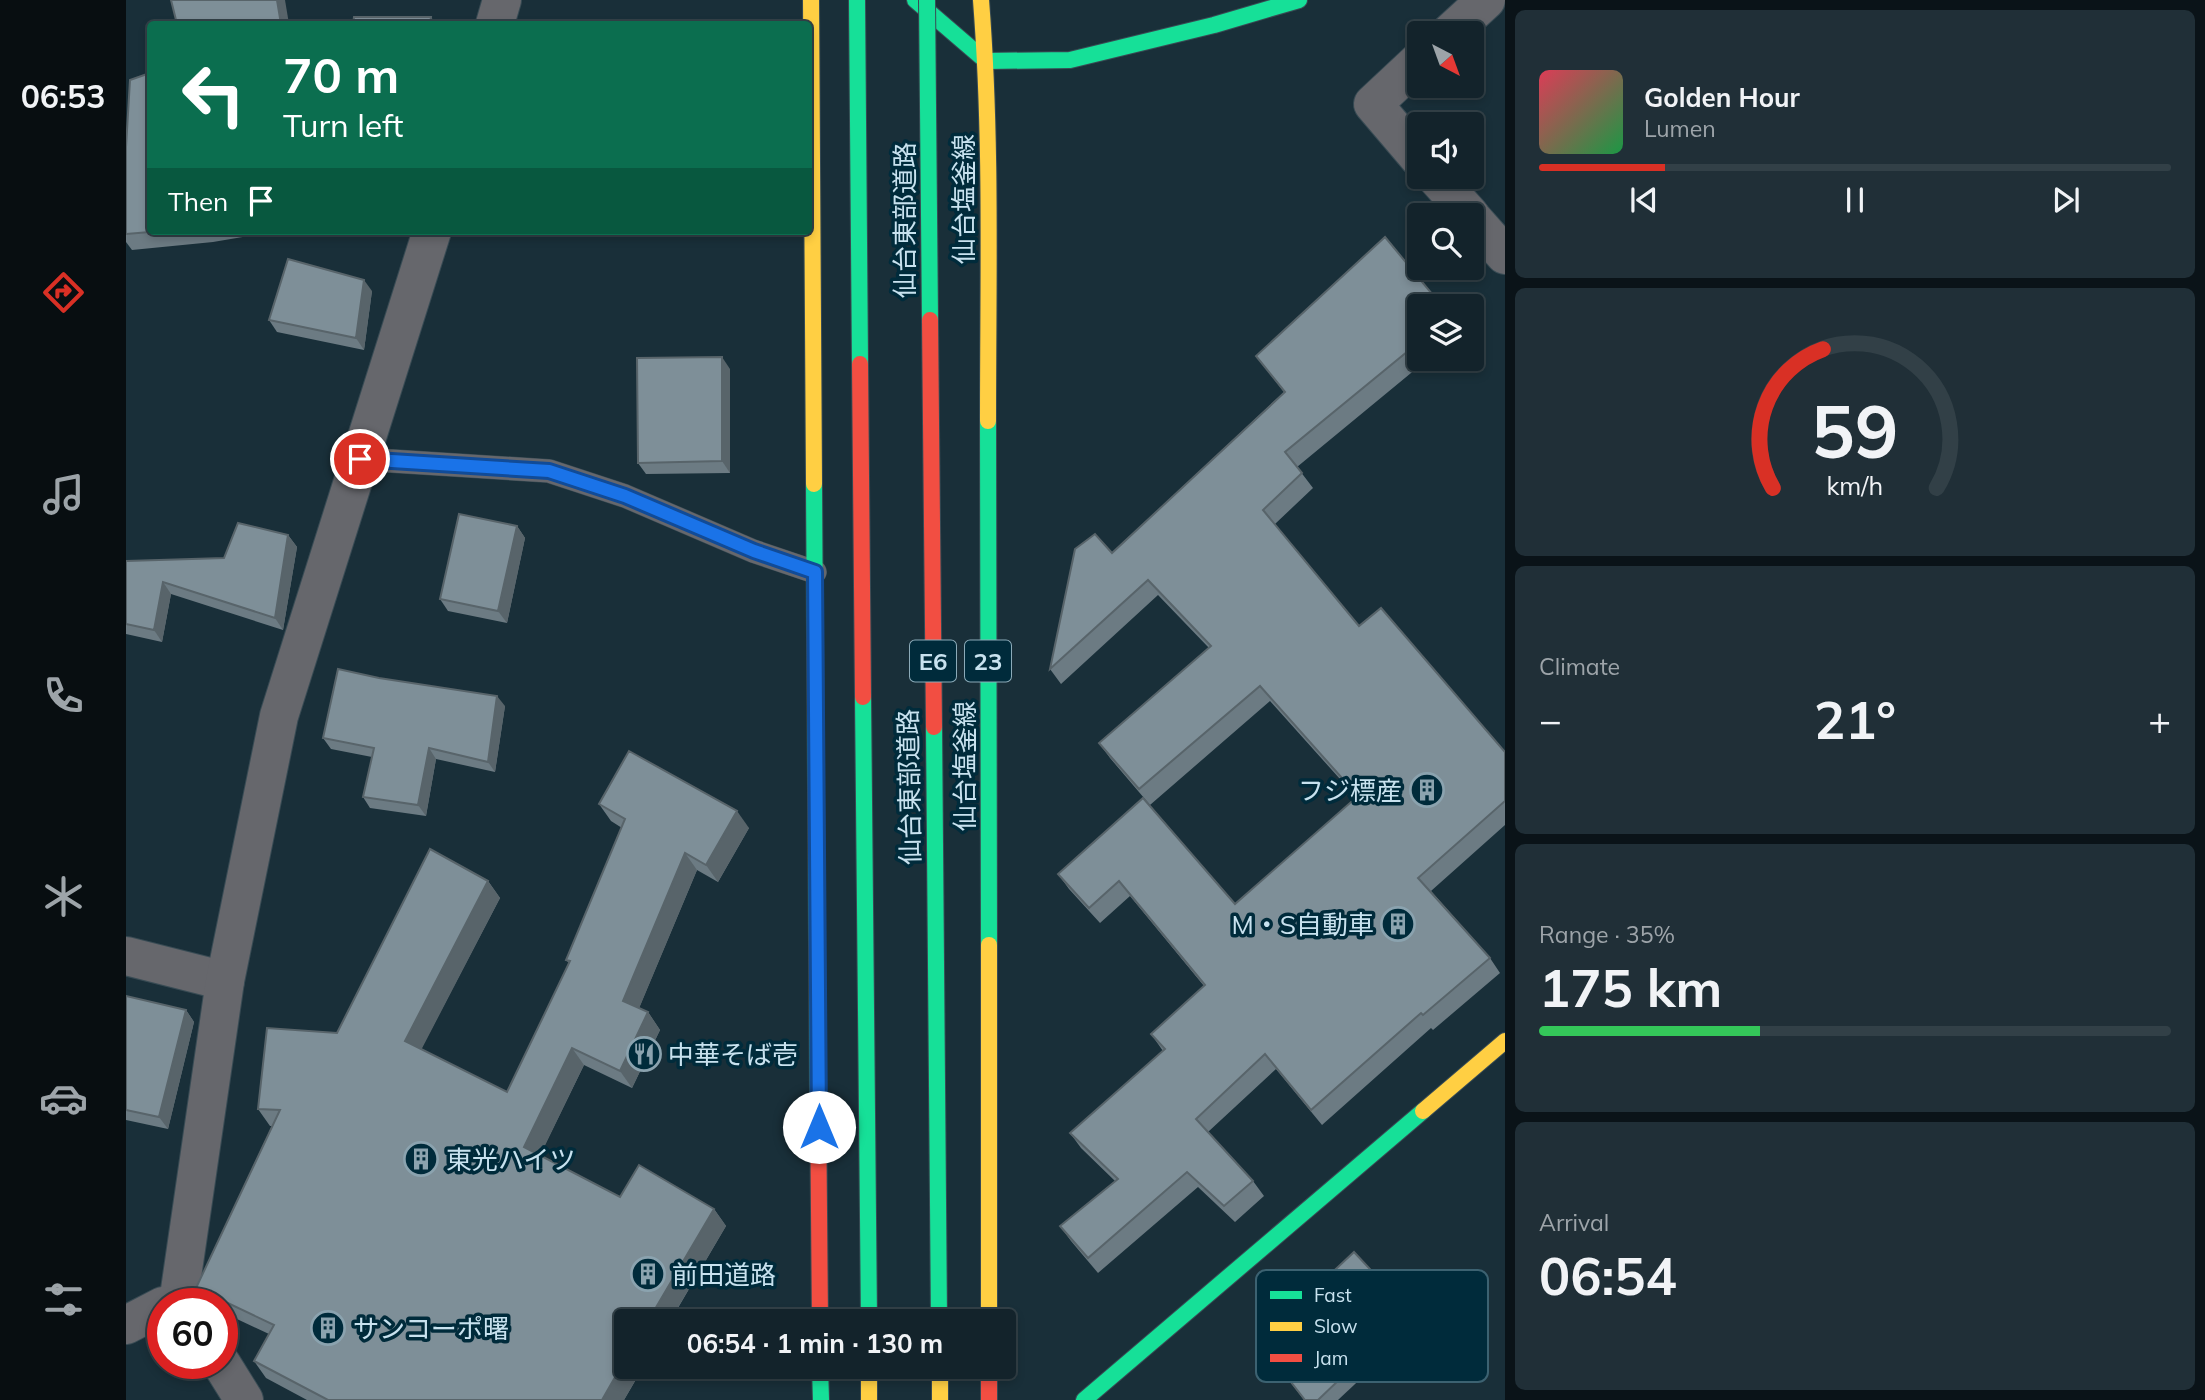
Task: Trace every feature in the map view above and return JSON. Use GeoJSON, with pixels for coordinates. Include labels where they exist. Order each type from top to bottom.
{"type":"FeatureCollection","features":[{"type":"Feature","properties":{"kind":"main road"},"geometry":{"type":"LineString","coordinates":[[811,0],[811,21]]}},
{"type":"Feature","properties":{"kind":"main road","name":"仙台東部道路"},"geometry":{"type":"LineString","coordinates":[[857,0],[869,1309]]}},
{"type":"Feature","properties":{"kind":"main road"},"geometry":{"type":"LineString","coordinates":[[915,0],[986,61],[1070,60],[1214,25],[1299,0]]}},
{"type":"Feature","properties":{"kind":"main road","name":"仙台東部道路"},"geometry":{"type":"LineString","coordinates":[[927,0],[939,1309]]}},
{"type":"Feature","properties":{"kind":"main road","name":"仙台塩釜線"},"geometry":{"type":"LineString","coordinates":[[981,0],[986,61],[989,1309]]}},
{"type":"Feature","properties":{"kind":"main road"},"geometry":{"type":"LineString","coordinates":[[812,143],[820,1309]]}},
{"type":"Feature","properties":{"kind":"main road"},"geometry":{"type":"LineString","coordinates":[[1084,1400],[1505,1041]]}},
{"type":"Feature","properties":{"kind":"main road"},"geometry":{"type":"LineString","coordinates":[[820,1379],[821,1400]]}},
{"type":"Feature","properties":{"kind":"main road"},"geometry":{"type":"LineString","coordinates":[[869,1379],[869,1400]]}},
{"type":"Feature","properties":{"kind":"main road"},"geometry":{"type":"LineString","coordinates":[[940,1379],[940,1400]]}},
{"type":"Feature","properties":{"kind":"main road"},"geometry":{"type":"LineString","coordinates":[[989,1379],[989,1400]]}},
{"type":"Feature","properties":{"kind":"street"},"geometry":{"type":"LineString","coordinates":[[496,21],[502,0]]}},
{"type":"Feature","properties":{"kind":"street"},"geometry":{"type":"LineString","coordinates":[[1463,21],[1486,0]]}},
{"type":"Feature","properties":{"kind":"street"},"geometry":{"type":"LineString","coordinates":[[1407,72],[1373,104],[1407,144]]}},
{"type":"Feature","properties":{"kind":"street"},"geometry":{"type":"LineString","coordinates":[[1447,189],[1459,203]]}},
{"type":"Feature","properties":{"kind":"street"},"geometry":{"type":"LineString","coordinates":[[1484,231],[1505,255]]}},
{"type":"Feature","properties":{"kind":"street"},"geometry":{"type":"LineString","coordinates":[[175,1288],[225,981],[279,716],[431,235]]}},
{"type":"Feature","properties":{"kind":"street"},"geometry":{"type":"LineString","coordinates":[[126,956],[225,981]]}},
{"type":"Feature","properties":{"kind":"street"},"geometry":{"type":"LineString","coordinates":[[126,1325],[147,1315]]}},
{"type":"Feature","properties":{"kind":"street"},"geometry":{"type":"LineString","coordinates":[[230,1379],[244,1400]]}},
{"type":"Feature","properties":{"kind":"lane"},"geometry":{"type":"LineString","coordinates":[[360,459],[549,471],[625,496],[754,551],[815,572]]}},
{"type":"Feature","properties":{"kind":"building"},"geometry":{"type":"Polygon","coordinates":[[[171,0],[277,0],[280,21],[176,21],[171,0]]]}},
{"type":"Feature","properties":{"kind":"building"},"geometry":{"type":"Polygon","coordinates":[[[354,17],[431,17],[430,21],[353,21],[354,17]]]}},
{"type":"Feature","properties":{"kind":"building"},"geometry":{"type":"Polygon","coordinates":[[[147,74],[147,232],[126,234],[126,147],[130,80],[147,74]]]}},
{"type":"Feature","properties":{"kind":"building"},"geometry":{"type":"Polygon","coordinates":[[[1385,237],[1407,264],[1407,280],[1421,280],[1432,294],[1407,294],[1407,352],[1285,452],[1302,473],[1263,510],[1359,626],[1381,608],[1505,752],[1505,801],[1418,878],[1490,958],[1423,1015],[1421,1013],[1311,1110],[1265,1054],[1196,1119],[1253,1181],[1224,1206],[1187,1172],[1088,1258],[1060,1226],[1118,1179],[1070,1133],[1165,1049],[1151,1034],[1205,985],[1119,881],[1089,908],[1058,874],[1143,798],[1235,904],[1358,796],[1260,686],[1139,789],[1099,743],[1211,646],[1148,580],[1050,669],[1075,549],[1095,534],[1112,553],[1285,392],[1256,356],[1385,237]]]}},
{"type":"Feature","properties":{"kind":"building"},"geometry":{"type":"Polygon","coordinates":[[[288,259],[364,280],[356,338],[269,320],[288,259]]]}},
{"type":"Feature","properties":{"kind":"building"},"geometry":{"type":"Polygon","coordinates":[[[722,357],[722,461],[638,463],[637,358],[722,357]]]}},
{"type":"Feature","properties":{"kind":"building"},"geometry":{"type":"Polygon","coordinates":[[[459,514],[517,526],[498,611],[440,599],[459,514]]]}},
{"type":"Feature","properties":{"kind":"building"},"geometry":{"type":"Polygon","coordinates":[[[238,523],[288,535],[275,618],[163,582],[154,630],[126,624],[126,561],[224,558],[238,523]]]}},
{"type":"Feature","properties":{"kind":"building"},"geometry":{"type":"Polygon","coordinates":[[[338,669],[497,696],[488,762],[429,748],[418,805],[363,797],[374,748],[323,738],[338,669]]]}},
{"type":"Feature","properties":{"kind":"building"},"geometry":{"type":"Polygon","coordinates":[[[629,751],[737,811],[706,865],[685,853],[623,1001],[648,1012],[620,1071],[572,1048],[524,1147],[620,1197],[639,1165],[714,1209],[655,1309],[614,1309],[614,1379],[602,1400],[328,1400],[254,1361],[274,1325],[238,1308],[238,1288],[196,1288],[280,1110],[258,1109],[267,1028],[337,1033],[430,849],[488,881],[405,1041],[507,1092],[570,961],[566,960],[625,819],[599,804],[629,751]]]}},
{"type":"Feature","properties":{"kind":"building"},"geometry":{"type":"Polygon","coordinates":[[[126,996],[186,1010],[159,1117],[126,1110],[126,996]]]}},
{"type":"Feature","properties":{"kind":"building"},"geometry":{"type":"Polygon","coordinates":[[[1354,1252],[1371,1270],[1335,1270],[1354,1252]]]}},
{"type":"Feature","properties":{"kind":"building"},"geometry":{"type":"Polygon","coordinates":[[[1291,1382],[1337,1382],[1318,1400],[1305,1400],[1291,1382]]]}},
{"type":"Feature","properties":{"kind":"traffic: fast"},"geometry":{"type":"LineString","coordinates":[[857,0],[860,364]]}},
{"type":"Feature","properties":{"kind":"traffic: fast"},"geometry":{"type":"LineString","coordinates":[[915,0],[986,61],[1070,60],[1214,25],[1299,0]]}},
{"type":"Feature","properties":{"kind":"traffic: fast"},"geometry":{"type":"LineString","coordinates":[[927,0],[930,320]]}},
{"type":"Feature","properties":{"kind":"traffic: fast"},"geometry":{"type":"LineString","coordinates":[[988,421],[989,945]]}},
{"type":"Feature","properties":{"kind":"traffic: fast"},"geometry":{"type":"LineString","coordinates":[[814,484],[818,1100]]}},
{"type":"Feature","properties":{"kind":"traffic: fast"},"geometry":{"type":"LineString","coordinates":[[863,697],[869,1309]]}},
{"type":"Feature","properties":{"kind":"traffic: fast"},"geometry":{"type":"LineString","coordinates":[[934,727],[939,1309]]}},
{"type":"Feature","properties":{"kind":"traffic: fast"},"geometry":{"type":"LineString","coordinates":[[1084,1400],[1423,1111]]}},
{"type":"Feature","properties":{"kind":"traffic: fast"},"geometry":{"type":"LineString","coordinates":[[820,1379],[821,1400]]}},
{"type":"Feature","properties":{"kind":"traffic: slow"},"geometry":{"type":"LineString","coordinates":[[811,0],[811,21]]}},
{"type":"Feature","properties":{"kind":"traffic: slow"},"geometry":{"type":"LineString","coordinates":[[981,0],[988,158],[988,421]]}},
{"type":"Feature","properties":{"kind":"traffic: slow"},"geometry":{"type":"LineString","coordinates":[[812,161],[814,484]]}},
{"type":"Feature","properties":{"kind":"traffic: slow"},"geometry":{"type":"LineString","coordinates":[[989,945],[989,1309]]}},
{"type":"Feature","properties":{"kind":"traffic: slow"},"geometry":{"type":"LineString","coordinates":[[1423,1111],[1505,1041]]}},
{"type":"Feature","properties":{"kind":"traffic: slow"},"geometry":{"type":"LineString","coordinates":[[869,1379],[869,1400]]}},
{"type":"Feature","properties":{"kind":"traffic: slow"},"geometry":{"type":"LineString","coordinates":[[940,1379],[940,1400]]}},
{"type":"Feature","properties":{"kind":"traffic: jam"},"geometry":{"type":"LineString","coordinates":[[930,320],[934,727]]}},
{"type":"Feature","properties":{"kind":"traffic: jam"},"geometry":{"type":"LineString","coordinates":[[860,364],[863,697]]}},
{"type":"Feature","properties":{"kind":"traffic: jam"},"geometry":{"type":"LineString","coordinates":[[818,1100],[820,1309]]}},
{"type":"Feature","properties":{"kind":"traffic: jam"},"geometry":{"type":"LineString","coordinates":[[989,1379],[989,1400]]}},
{"type":"Feature","properties":{"kind":"place","name":"フジ標産"},"geometry":{"type":"Point","coordinates":[1427,790]}},
{"type":"Feature","properties":{"kind":"place","name":"M・S自動車"},"geometry":{"type":"Point","coordinates":[1398,924]}},
{"type":"Feature","properties":{"kind":"place","name":"中華そば壱"},"geometry":{"type":"Point","coordinates":[644,1054]}},
{"type":"Feature","properties":{"kind":"place","name":"東光ハイツ"},"geometry":{"type":"Point","coordinates":[421,1159]}},
{"type":"Feature","properties":{"kind":"place","name":"前田道路"},"geometry":{"type":"Point","coordinates":[648,1274]}},
{"type":"Feature","properties":{"kind":"place","name":"サンコーポ曙"},"geometry":{"type":"Point","coordinates":[328,1328]}},
{"type":"Feature","properties":{"kind":"route"},"geometry":{"type":"LineString","coordinates":[[360,459],[549,471],[625,496],[754,551],[815,572],[819,1127]]}}]}
